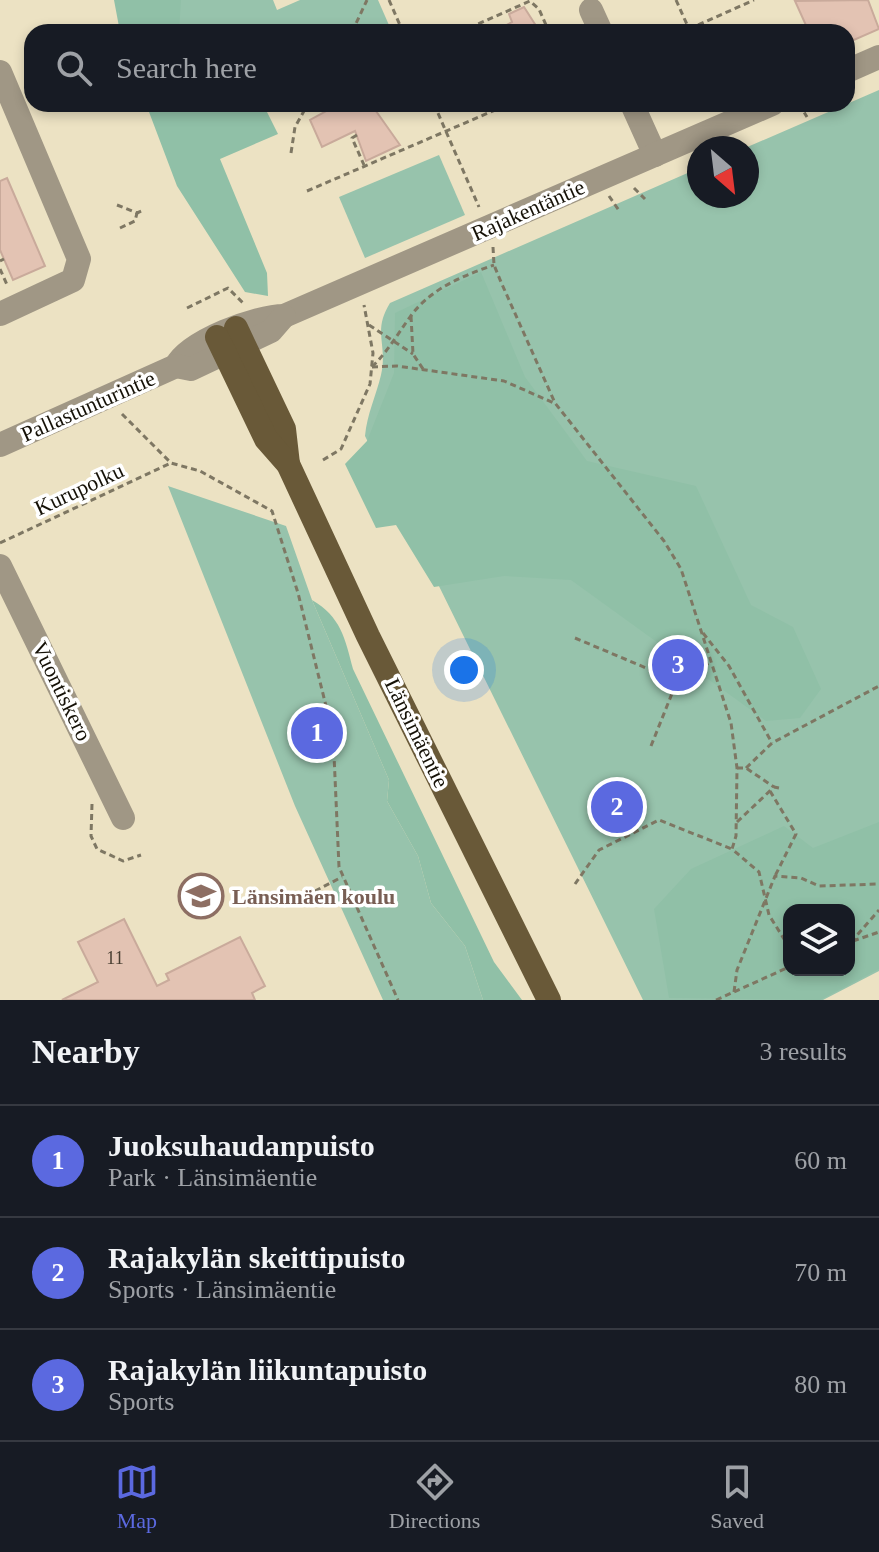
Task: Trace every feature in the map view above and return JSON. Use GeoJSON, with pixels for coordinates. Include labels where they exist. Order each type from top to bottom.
{"type":"FeatureCollection","features":[{"type":"Feature","properties":{"kind":"main road","name":"Länsimäentie"},"geometry":{"type":"LineString","coordinates":[[231,340],[284,429],[288,464],[375,650],[549,1000]]}},
{"type":"Feature","properties":{"kind":"street"},"geometry":{"type":"LineString","coordinates":[[855,68],[879,57]]}},
{"type":"Feature","properties":{"kind":"street"},"geometry":{"type":"LineString","coordinates":[[0,72],[79,259],[73,280],[6,305]]}},
{"type":"Feature","properties":{"kind":"street"},"geometry":{"type":"LineString","coordinates":[[636,112],[655,155]]}},
{"type":"Feature","properties":{"kind":"street","name":"Rajakentäntie"},"geometry":{"type":"LineString","coordinates":[[231,340],[271,331],[284,316],[754,112]]}},
{"type":"Feature","properties":{"kind":"street","name":"Pallastunturintie"},"geometry":{"type":"LineString","coordinates":[[0,445],[176,366],[183,353],[231,340]]}},
{"type":"Feature","properties":{"kind":"street","name":"Vuontiskero"},"geometry":{"type":"LineString","coordinates":[[0,566],[123,818]]}},
{"type":"Feature","properties":{"kind":"path"},"geometry":{"type":"LineString","coordinates":[[356,24],[367,0]]}},
{"type":"Feature","properties":{"kind":"path"},"geometry":{"type":"LineString","coordinates":[[389,0],[400,24]]}},
{"type":"Feature","properties":{"kind":"path"},"geometry":{"type":"LineString","coordinates":[[676,0],[687,24]]}},
{"type":"Feature","properties":{"kind":"path"},"geometry":{"type":"LineString","coordinates":[[700,24],[754,0]]}},
{"type":"Feature","properties":{"kind":"path"},"geometry":{"type":"LineString","coordinates":[[478,24],[530,1],[539,9],[546,24]]}},
{"type":"Feature","properties":{"kind":"path"},"geometry":{"type":"LineString","coordinates":[[291,153],[295,127],[303,112]]}},
{"type":"Feature","properties":{"kind":"path"},"geometry":{"type":"LineString","coordinates":[[437,112],[482,215]]}},
{"type":"Feature","properties":{"kind":"path"},"geometry":{"type":"LineString","coordinates":[[307,191],[491,112]]}},
{"type":"Feature","properties":{"kind":"path"},"geometry":{"type":"LineString","coordinates":[[804,112],[807,117]]}},
{"type":"Feature","properties":{"kind":"path"},"geometry":{"type":"LineString","coordinates":[[357,135],[352,138],[365,167]]}},
{"type":"Feature","properties":{"kind":"path"},"geometry":{"type":"LineString","coordinates":[[629,183],[645,199]]}},
{"type":"Feature","properties":{"kind":"path"},"geometry":{"type":"LineString","coordinates":[[607,192],[620,212]]}},
{"type":"Feature","properties":{"kind":"path"},"geometry":{"type":"LineString","coordinates":[[117,205],[137,213],[144,210]]}},
{"type":"Feature","properties":{"kind":"path"},"geometry":{"type":"LineString","coordinates":[[120,228],[135,221],[137,213]]}},
{"type":"Feature","properties":{"kind":"path"},"geometry":{"type":"LineString","coordinates":[[494,243],[494,265],[555,403],[664,541],[681,569],[731,723],[737,768],[737,822],[732,849]]}},
{"type":"Feature","properties":{"kind":"path"},"geometry":{"type":"LineString","coordinates":[[372,367],[396,342],[411,316],[459,277],[494,265]]}},
{"type":"Feature","properties":{"kind":"path"},"geometry":{"type":"LineString","coordinates":[[0,269],[6,305]]}},
{"type":"Feature","properties":{"kind":"path"},"geometry":{"type":"LineString","coordinates":[[187,308],[228,288],[235,299],[247,305]]}},
{"type":"Feature","properties":{"kind":"path"},"geometry":{"type":"LineString","coordinates":[[323,460],[341,449],[370,384],[369,325],[363,301]]}},
{"type":"Feature","properties":{"kind":"path"},"geometry":{"type":"LineString","coordinates":[[411,316],[413,354]]}},
{"type":"Feature","properties":{"kind":"path"},"geometry":{"type":"LineString","coordinates":[[369,325],[413,354],[423,369]]}},
{"type":"Feature","properties":{"kind":"path"},"geometry":{"type":"LineString","coordinates":[[372,367],[423,369],[504,381],[555,403]]}},
{"type":"Feature","properties":{"kind":"path"},"geometry":{"type":"LineString","coordinates":[[121,413],[171,463],[200,471],[272,511],[298,593],[328,714],[334,755],[337,859],[342,877],[398,1000]]}},
{"type":"Feature","properties":{"kind":"path","name":"Kurupolku"},"geometry":{"type":"LineString","coordinates":[[0,543],[171,463]]}},
{"type":"Feature","properties":{"kind":"path"},"geometry":{"type":"LineString","coordinates":[[700,630],[729,666],[772,743]]}},
{"type":"Feature","properties":{"kind":"path"},"geometry":{"type":"LineString","coordinates":[[575,638],[677,681]]}},
{"type":"Feature","properties":{"kind":"path"},"geometry":{"type":"LineString","coordinates":[[651,746],[677,681],[709,663]]}},
{"type":"Feature","properties":{"kind":"path"},"geometry":{"type":"LineString","coordinates":[[746,768],[772,743],[879,686]]}},
{"type":"Feature","properties":{"kind":"path"},"geometry":{"type":"LineString","coordinates":[[734,992],[737,970],[764,897],[796,834],[774,789],[746,768],[737,768]]}},
{"type":"Feature","properties":{"kind":"path"},"geometry":{"type":"LineString","coordinates":[[737,822],[774,789]]}},
{"type":"Feature","properties":{"kind":"path"},"geometry":{"type":"LineString","coordinates":[[575,884],[599,850],[659,820],[732,849],[759,872],[769,915],[783,937]]}},
{"type":"Feature","properties":{"kind":"path"},"geometry":{"type":"LineString","coordinates":[[775,876],[801,878],[819,886],[879,884]]}},
{"type":"Feature","properties":{"kind":"path"},"geometry":{"type":"LineString","coordinates":[[315,891],[342,877]]}},
{"type":"Feature","properties":{"kind":"path"},"geometry":{"type":"LineString","coordinates":[[855,936],[879,910]]}},
{"type":"Feature","properties":{"kind":"path"},"geometry":{"type":"LineString","coordinates":[[855,940],[879,932]]}},
{"type":"Feature","properties":{"kind":"path"},"geometry":{"type":"LineString","coordinates":[[716,1000],[783,970]]}},
{"type":"Feature","properties":{"kind":"green space"},"geometry":{"type":"Polygon","coordinates":[[[114,0],[181,0],[180,24],[118,24],[114,0]]]}},
{"type":"Feature","properties":{"kind":"green space"},"geometry":{"type":"Polygon","coordinates":[[[156,0],[273,0],[277,10],[300,0],[378,0],[388,24],[164,24],[156,0]]]}},
{"type":"Feature","properties":{"kind":"green space"},"geometry":{"type":"Polygon","coordinates":[[[879,90],[879,971],[823,1000],[643,1000],[365,436],[381,375],[382,322],[390,303],[687,173],[687,208],[759,208],[759,142],[828,112],[855,112],[855,100],[879,90]]]}},
{"type":"Feature","properties":{"kind":"green space"},"geometry":{"type":"Polygon","coordinates":[[[149,112],[267,112],[278,134],[220,159],[267,273],[268,296],[245,292],[177,186],[149,112]]]}},
{"type":"Feature","properties":{"kind":"green space"},"geometry":{"type":"Polygon","coordinates":[[[439,155],[465,215],[365,258],[339,197],[439,155]]]}},
{"type":"Feature","properties":{"kind":"green space"},"geometry":{"type":"Polygon","coordinates":[[[481,272],[525,377],[587,461],[696,486],[751,605],[793,627],[821,689],[800,718],[766,721],[571,580],[504,576],[434,587],[396,525],[376,528],[345,464],[367,441],[394,373],[395,313],[481,272]]]}},
{"type":"Feature","properties":{"kind":"green space"},"geometry":{"type":"Polygon","coordinates":[[[168,486],[286,526],[312,600],[389,780],[387,801],[418,856],[431,903],[465,946],[483,1000],[383,1000],[295,806],[168,486]]]}},
{"type":"Feature","properties":{"kind":"green space"},"geometry":{"type":"Polygon","coordinates":[[[312,600],[336,621],[353,669],[494,962],[522,1000],[483,1000],[465,946],[431,903],[418,856],[387,801],[389,780],[312,600]]]}},
{"type":"Feature","properties":{"kind":"green space"},"geometry":{"type":"Polygon","coordinates":[[[879,822],[879,969],[820,1000],[669,998],[654,909],[691,869],[784,826],[813,848],[879,822]]]}},
{"type":"Feature","properties":{"kind":"building"},"geometry":{"type":"Polygon","coordinates":[[[868,0],[879,29],[855,40],[855,24],[805,24],[795,1],[868,0]]]}},
{"type":"Feature","properties":{"kind":"building"},"geometry":{"type":"Polygon","coordinates":[[[524,7],[535,24],[508,24],[512,22],[509,14],[524,7]]]}},
{"type":"Feature","properties":{"kind":"building"},"geometry":{"type":"Polygon","coordinates":[[[324,112],[377,112],[400,145],[366,161],[355,131],[322,147],[310,120],[324,112]]]}},
{"type":"Feature","properties":{"kind":"building"},"geometry":{"type":"Polygon","coordinates":[[[7,178],[45,266],[13,280],[0,250],[0,181],[7,178]]]}},
{"type":"Feature","properties":{"kind":"building"},"geometry":{"type":"Polygon","coordinates":[[[124,919],[157,986],[169,980],[166,974],[240,937],[265,986],[252,993],[255,1000],[62,1000],[98,982],[78,942],[124,919]]]}},
{"type":"Feature","properties":{"kind":"place","name":"Rajakylän liikuntapuisto"},"geometry":{"type":"Point","coordinates":[678,665]}},
{"type":"Feature","properties":{"kind":"place","name":"Juoksuhaudanpuisto"},"geometry":{"type":"Point","coordinates":[317,733]}},
{"type":"Feature","properties":{"kind":"place","name":"Rajakylän skeittipuisto"},"geometry":{"type":"Point","coordinates":[617,807]}},
{"type":"Feature","properties":{"kind":"place","name":"Länsimäen koulu"},"geometry":{"type":"Point","coordinates":[201,896]}}]}
